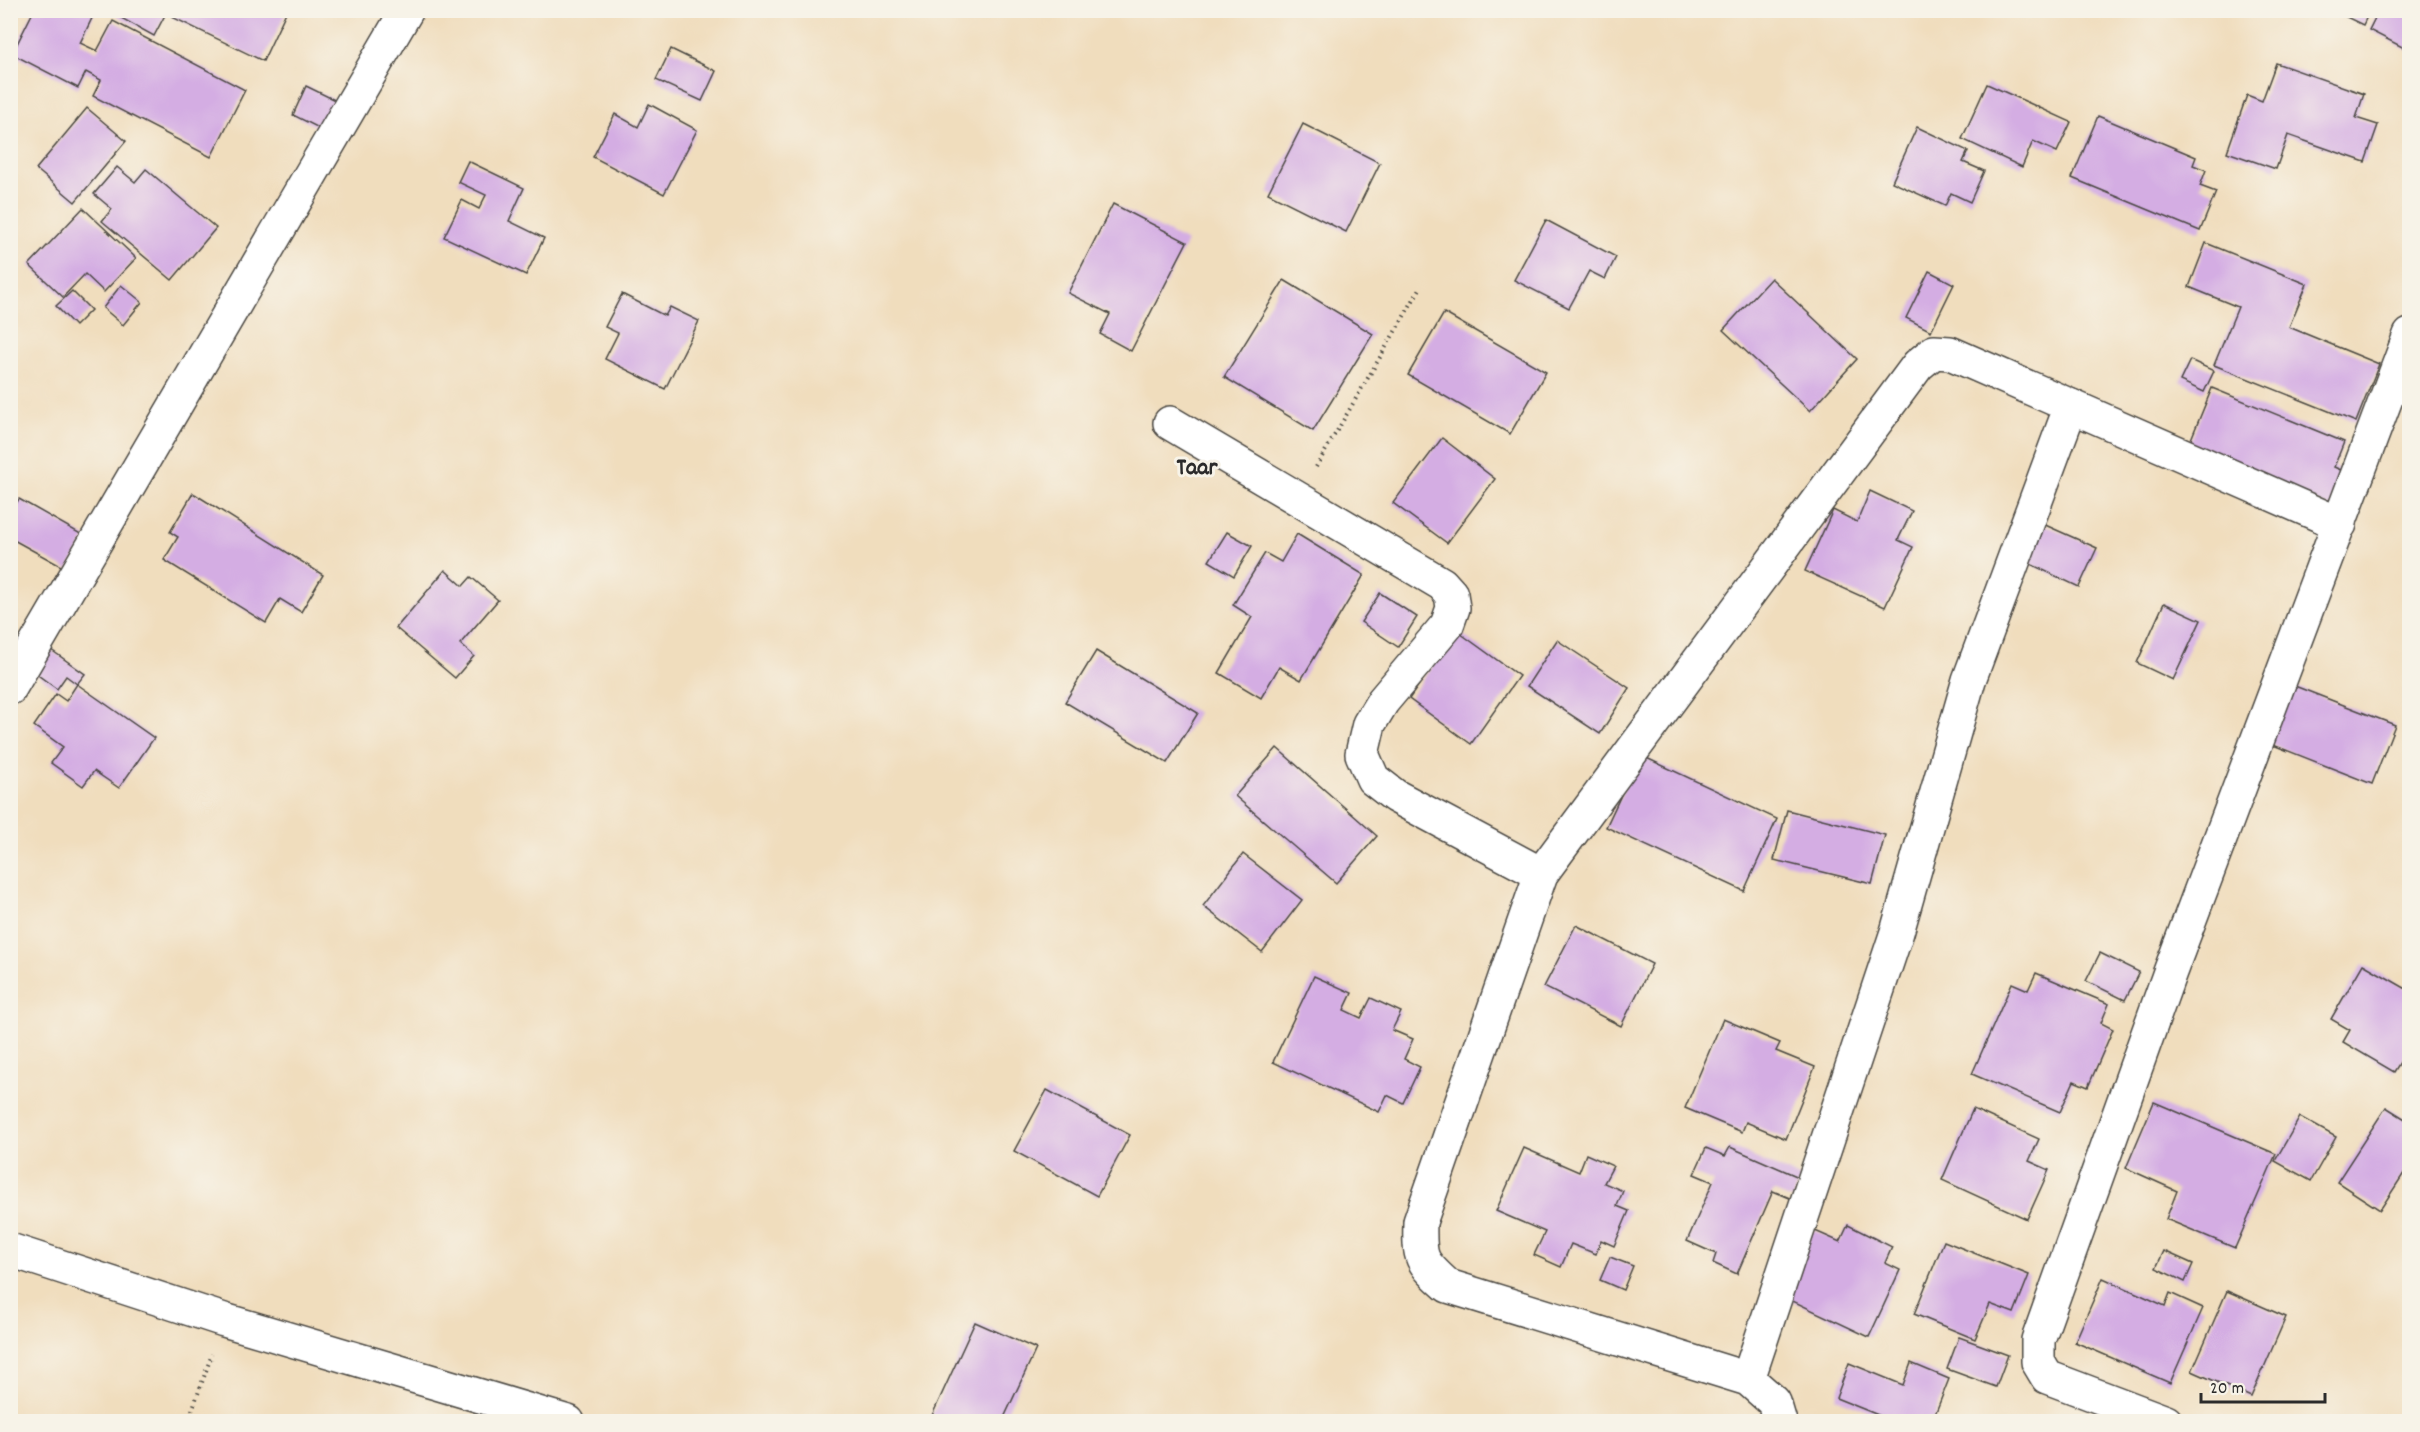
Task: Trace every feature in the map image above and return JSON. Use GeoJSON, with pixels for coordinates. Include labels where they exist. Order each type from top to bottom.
{"type":"FeatureCollection","features":[{"type":"Feature","properties":{"kind":"street"},"geometry":{"type":"LineString","coordinates":[[10,688],[407,10]]}},
{"type":"Feature","properties":{"kind":"street"},"geometry":{"type":"LineString","coordinates":[[2166,1422],[2047,1377],[2038,1362],[2038,1340],[2170,972],[2409,335]]}},
{"type":"Feature","properties":{"kind":"street"},"geometry":{"type":"LineString","coordinates":[[1780,1422],[1774,1402],[1748,1379],[1448,1286],[1428,1268],[1420,1253],[1420,1222],[1541,873],[1918,365],[1934,352],[1950,353],[2340,524]]}},
{"type":"Feature","properties":{"kind":"street"},"geometry":{"type":"LineString","coordinates":[[1748,1379],[1897,932],[1969,680],[2071,406]]}},
{"type":"Feature","properties":{"kind":"street"},"geometry":{"type":"LineString","coordinates":[[1170,423],[1442,584],[1451,594],[1453,608],[1447,625],[1383,701],[1369,724],[1362,754],[1373,779],[1395,796],[1541,873]]}},
{"type":"Feature","properties":{"kind":"street"},"geometry":{"type":"LineString","coordinates":[[10,1250],[224,1320],[562,1421]]}},
{"type":"Feature","properties":{"kind":"path"},"geometry":{"type":"LineString","coordinates":[[1297,499],[1421,287]]}},
{"type":"Feature","properties":{"kind":"path"},"geometry":{"type":"LineString","coordinates":[[188,1422],[224,1320]]}},
{"type":"Feature","properties":{"kind":"building"},"geometry":{"type":"Polygon","coordinates":[[[34,10],[96,10],[80,43],[97,51],[113,21],[245,90],[211,157],[93,96],[101,80],[86,72],[78,88],[12,54],[34,10]]]}},
{"type":"Feature","properties":{"kind":"building"},"geometry":{"type":"Polygon","coordinates":[[[113,10],[160,10],[166,13],[154,36],[112,13],[113,10]]]}},
{"type":"Feature","properties":{"kind":"building"},"geometry":{"type":"Polygon","coordinates":[[[175,10],[287,10],[263,61],[172,17],[175,10]]]}},
{"type":"Feature","properties":{"kind":"building"},"geometry":{"type":"Polygon","coordinates":[[[2342,10],[2370,10],[2363,25],[2340,14],[2342,10]]]}},
{"type":"Feature","properties":{"kind":"building"},"geometry":{"type":"Polygon","coordinates":[[[2379,10],[2410,10],[2410,51],[2369,30],[2379,10]]]}},
{"type":"Feature","properties":{"kind":"building"},"geometry":{"type":"Polygon","coordinates":[[[671,49],[716,71],[702,101],[656,80],[671,49]]]}},
{"type":"Feature","properties":{"kind":"building"},"geometry":{"type":"Polygon","coordinates":[[[2276,63],[2364,94],[2356,118],[2378,125],[2365,162],[2288,135],[2276,169],[2227,152],[2247,95],[2262,101],[2276,63]]]}},
{"type":"Feature","properties":{"kind":"building"},"geometry":{"type":"Polygon","coordinates":[[[1987,84],[2071,122],[2057,152],[2033,141],[2022,167],[1962,139],[1987,84]]]}},
{"type":"Feature","properties":{"kind":"building"},"geometry":{"type":"Polygon","coordinates":[[[306,86],[341,103],[327,132],[293,115],[306,86]]]}},
{"type":"Feature","properties":{"kind":"building"},"geometry":{"type":"Polygon","coordinates":[[[649,104],[697,130],[664,194],[593,157],[615,114],[638,127],[649,104]]]}},
{"type":"Feature","properties":{"kind":"building"},"geometry":{"type":"Polygon","coordinates":[[[87,108],[126,141],[75,202],[36,169],[87,108]]]}},
{"type":"Feature","properties":{"kind":"building"},"geometry":{"type":"Polygon","coordinates":[[[2098,116],[2196,157],[2193,165],[2206,170],[2200,186],[2216,192],[2200,231],[2072,178],[2098,116]]]}},
{"type":"Feature","properties":{"kind":"building"},"geometry":{"type":"Polygon","coordinates":[[[1303,124],[1380,163],[1346,232],[1268,193],[1303,124]]]}},
{"type":"Feature","properties":{"kind":"building"},"geometry":{"type":"Polygon","coordinates":[[[1917,127],[1968,151],[1963,162],[1984,171],[1970,202],[1951,193],[1945,206],[1892,182],[1917,127]]]}},
{"type":"Feature","properties":{"kind":"building"},"geometry":{"type":"Polygon","coordinates":[[[468,161],[524,188],[509,221],[544,238],[526,275],[444,237],[462,200],[479,209],[486,195],[458,182],[468,161]]]}},
{"type":"Feature","properties":{"kind":"building"},"geometry":{"type":"Polygon","coordinates":[[[117,167],[135,182],[146,169],[216,228],[172,280],[102,221],[112,209],[94,194],[117,167]]]}},
{"type":"Feature","properties":{"kind":"building"},"geometry":{"type":"Polygon","coordinates":[[[1113,204],[1187,242],[1131,351],[1100,334],[1110,314],[1068,293],[1113,204]]]}},
{"type":"Feature","properties":{"kind":"building"},"geometry":{"type":"Polygon","coordinates":[[[83,208],[136,258],[104,292],[85,274],[63,297],[29,265],[83,208]]]}},
{"type":"Feature","properties":{"kind":"building"},"geometry":{"type":"Polygon","coordinates":[[[1546,220],[1616,257],[1605,279],[1589,271],[1569,308],[1514,280],[1546,220]]]}},
{"type":"Feature","properties":{"kind":"building"},"geometry":{"type":"Polygon","coordinates":[[[2206,243],[2307,284],[2289,327],[2379,364],[2356,422],[2214,365],[2238,307],[2189,287],[2206,243]]]}},
{"type":"Feature","properties":{"kind":"building"},"geometry":{"type":"Polygon","coordinates":[[[1929,271],[1954,284],[1931,331],[1906,318],[1929,271]]]}},
{"type":"Feature","properties":{"kind":"building"},"geometry":{"type":"Polygon","coordinates":[[[1771,278],[1857,359],[1810,411],[1723,330],[1771,278]]]}},
{"type":"Feature","properties":{"kind":"building"},"geometry":{"type":"Polygon","coordinates":[[[1284,280],[1373,334],[1313,431],[1224,377],[1284,280]]]}},
{"type":"Feature","properties":{"kind":"building"},"geometry":{"type":"Polygon","coordinates":[[[121,285],[142,302],[123,325],[103,308],[121,285]]]}},
{"type":"Feature","properties":{"kind":"building"},"geometry":{"type":"Polygon","coordinates":[[[72,291],[91,310],[75,326],[56,306],[72,291]]]}},
{"type":"Feature","properties":{"kind":"building"},"geometry":{"type":"Polygon","coordinates":[[[622,294],[665,316],[670,307],[699,321],[665,389],[605,359],[618,333],[605,327],[622,294]]]}},
{"type":"Feature","properties":{"kind":"building"},"geometry":{"type":"Polygon","coordinates":[[[1444,313],[1546,372],[1510,434],[1408,375],[1444,313]]]}},
{"type":"Feature","properties":{"kind":"building"},"geometry":{"type":"Polygon","coordinates":[[[2190,360],[2214,371],[2204,392],[2180,381],[2190,360]]]}},
{"type":"Feature","properties":{"kind":"building"},"geometry":{"type":"Polygon","coordinates":[[[2212,388],[2344,442],[2334,467],[2348,473],[2334,509],[2187,449],[2212,388]]]}},
{"type":"Feature","properties":{"kind":"building"},"geometry":{"type":"Polygon","coordinates":[[[1442,438],[1495,479],[1447,543],[1393,503],[1442,438]]]}},
{"type":"Feature","properties":{"kind":"building"},"geometry":{"type":"Polygon","coordinates":[[[1870,491],[1912,511],[1898,540],[1913,547],[1885,607],[1805,571],[1833,510],[1857,522],[1870,491]]]}},
{"type":"Feature","properties":{"kind":"building"},"geometry":{"type":"Polygon","coordinates":[[[193,493],[323,575],[301,612],[280,599],[266,623],[164,560],[178,537],[170,532],[193,493]]]}},
{"type":"Feature","properties":{"kind":"building"},"geometry":{"type":"Polygon","coordinates":[[[19,499],[86,537],[68,570],[10,538],[10,513],[19,499]]]}},
{"type":"Feature","properties":{"kind":"building"},"geometry":{"type":"Polygon","coordinates":[[[2043,524],[2097,548],[2079,587],[2026,562],[2043,524]]]}},
{"type":"Feature","properties":{"kind":"building"},"geometry":{"type":"Polygon","coordinates":[[[1227,532],[1252,546],[1234,576],[1209,561],[1227,532]]]}},
{"type":"Feature","properties":{"kind":"building"},"geometry":{"type":"Polygon","coordinates":[[[1297,534],[1364,575],[1301,680],[1279,667],[1261,698],[1219,673],[1252,617],[1233,605],[1265,553],[1281,562],[1297,534]]]}},
{"type":"Feature","properties":{"kind":"building"},"geometry":{"type":"Polygon","coordinates":[[[445,570],[463,586],[471,577],[498,600],[460,644],[474,656],[455,678],[396,628],[445,570]]]}},
{"type":"Feature","properties":{"kind":"building"},"geometry":{"type":"Polygon","coordinates":[[[1380,593],[1417,617],[1398,647],[1361,622],[1380,593]]]}},
{"type":"Feature","properties":{"kind":"building"},"geometry":{"type":"Polygon","coordinates":[[[2164,603],[2201,620],[2173,680],[2137,663],[2164,603]]]}},
{"type":"Feature","properties":{"kind":"building"},"geometry":{"type":"Polygon","coordinates":[[[1457,631],[1519,676],[1471,744],[1409,699],[1457,631]]]}},
{"type":"Feature","properties":{"kind":"building"},"geometry":{"type":"Polygon","coordinates":[[[1557,640],[1629,688],[1600,734],[1527,686],[1557,640]]]}},
{"type":"Feature","properties":{"kind":"building"},"geometry":{"type":"Polygon","coordinates":[[[47,647],[85,674],[77,684],[66,676],[57,689],[31,670],[47,647]]]}},
{"type":"Feature","properties":{"kind":"building"},"geometry":{"type":"Polygon","coordinates":[[[1096,651],[1198,713],[1167,763],[1065,702],[1096,651]]]}},
{"type":"Feature","properties":{"kind":"building"},"geometry":{"type":"Polygon","coordinates":[[[2287,683],[2395,725],[2372,784],[2263,741],[2287,683]]]}},
{"type":"Feature","properties":{"kind":"building"},"geometry":{"type":"Polygon","coordinates":[[[77,684],[154,738],[119,788],[94,771],[83,786],[51,763],[63,747],[34,726],[56,694],[66,701],[77,684]]]}},
{"type":"Feature","properties":{"kind":"building"},"geometry":{"type":"Polygon","coordinates":[[[1277,748],[1377,836],[1336,883],[1235,796],[1277,748]]]}},
{"type":"Feature","properties":{"kind":"building"},"geometry":{"type":"Polygon","coordinates":[[[1640,755],[1777,819],[1744,891],[1606,827],[1640,755]]]}},
{"type":"Feature","properties":{"kind":"building"},"geometry":{"type":"Polygon","coordinates":[[[1787,810],[1885,835],[1872,884],[1774,860],[1787,810]]]}},
{"type":"Feature","properties":{"kind":"building"},"geometry":{"type":"Polygon","coordinates":[[[1243,854],[1302,900],[1262,952],[1203,906],[1243,854]]]}},
{"type":"Feature","properties":{"kind":"building"},"geometry":{"type":"Polygon","coordinates":[[[1576,925],[1652,964],[1621,1026],[1544,987],[1576,925]]]}},
{"type":"Feature","properties":{"kind":"building"},"geometry":{"type":"Polygon","coordinates":[[[2100,953],[2139,972],[2125,1000],[2086,981],[2100,953]]]}},
{"type":"Feature","properties":{"kind":"building"},"geometry":{"type":"Polygon","coordinates":[[[2363,964],[2410,991],[2410,1046],[2394,1072],[2343,1042],[2350,1030],[2331,1019],[2363,964]]]}},
{"type":"Feature","properties":{"kind":"building"},"geometry":{"type":"Polygon","coordinates":[[[2036,973],[2109,1004],[2101,1023],[2113,1029],[2088,1087],[2074,1081],[2060,1112],[1972,1074],[2012,983],[2028,990],[2036,973]]]}},
{"type":"Feature","properties":{"kind":"building"},"geometry":{"type":"Polygon","coordinates":[[[1314,976],[1352,993],[1344,1010],[1361,1018],[1371,998],[1401,1012],[1392,1030],[1413,1039],[1404,1059],[1420,1067],[1403,1103],[1387,1095],[1379,1112],[1273,1062],[1314,976]]]}},
{"type":"Feature","properties":{"kind":"building"},"geometry":{"type":"Polygon","coordinates":[[[1723,1019],[1780,1043],[1776,1051],[1815,1067],[1786,1139],[1746,1122],[1742,1132],[1685,1108],[1723,1019]]]}},
{"type":"Feature","properties":{"kind":"building"},"geometry":{"type":"Polygon","coordinates":[[[1047,1090],[1130,1135],[1097,1196],[1014,1151],[1047,1090]]]}},
{"type":"Feature","properties":{"kind":"building"},"geometry":{"type":"Polygon","coordinates":[[[2154,1102],[2276,1154],[2235,1248],[2166,1219],[2177,1191],[2126,1168],[2154,1102]]]}},
{"type":"Feature","properties":{"kind":"building"},"geometry":{"type":"Polygon","coordinates":[[[2386,1107],[2410,1122],[2410,1164],[2380,1210],[2337,1182],[2386,1107]]]}},
{"type":"Feature","properties":{"kind":"building"},"geometry":{"type":"Polygon","coordinates":[[[1973,1109],[2039,1139],[2029,1161],[2049,1170],[2027,1219],[1942,1180],[1973,1109]]]}},
{"type":"Feature","properties":{"kind":"building"},"geometry":{"type":"Polygon","coordinates":[[[2300,1117],[2336,1137],[2311,1181],[2275,1161],[2300,1117]]]}},
{"type":"Feature","properties":{"kind":"building"},"geometry":{"type":"Polygon","coordinates":[[[1730,1147],[1801,1178],[1792,1199],[1773,1191],[1737,1274],[1713,1263],[1716,1254],[1687,1241],[1713,1182],[1694,1174],[1706,1148],[1725,1156],[1730,1147]]]}},
{"type":"Feature","properties":{"kind":"building"},"geometry":{"type":"Polygon","coordinates":[[[1524,1148],[1579,1172],[1586,1154],[1613,1166],[1604,1183],[1623,1191],[1617,1206],[1629,1211],[1614,1246],[1601,1240],[1596,1254],[1571,1244],[1561,1267],[1534,1255],[1545,1232],[1496,1211],[1524,1148]]]}},
{"type":"Feature","properties":{"kind":"building"},"geometry":{"type":"Polygon","coordinates":[[[1848,1225],[1892,1247],[1885,1263],[1900,1270],[1869,1337],[1782,1296],[1813,1230],[1840,1242],[1848,1225]]]}},
{"type":"Feature","properties":{"kind":"building"},"geometry":{"type":"Polygon","coordinates":[[[1944,1241],[2029,1275],[2014,1313],[1990,1304],[1975,1339],[1914,1314],[1944,1241]]]}},
{"type":"Feature","properties":{"kind":"building"},"geometry":{"type":"Polygon","coordinates":[[[2164,1251],[2193,1264],[2185,1282],[2156,1268],[2164,1251]]]}},
{"type":"Feature","properties":{"kind":"building"},"geometry":{"type":"Polygon","coordinates":[[[1610,1257],[1633,1266],[1623,1290],[1600,1280],[1610,1257]]]}},
{"type":"Feature","properties":{"kind":"building"},"geometry":{"type":"Polygon","coordinates":[[[2103,1278],[2165,1306],[2170,1293],[2203,1308],[2170,1383],[2075,1342],[2103,1278]]]}},
{"type":"Feature","properties":{"kind":"building"},"geometry":{"type":"Polygon","coordinates":[[[2227,1291],[2286,1317],[2251,1397],[2192,1371],[2227,1291]]]}},
{"type":"Feature","properties":{"kind":"building"},"geometry":{"type":"Polygon","coordinates":[[[975,1322],[1036,1349],[1002,1422],[929,1422],[975,1322]]]}},
{"type":"Feature","properties":{"kind":"building"},"geometry":{"type":"Polygon","coordinates":[[[1959,1337],[2008,1355],[1996,1387],[1947,1369],[1959,1337]]]}},
{"type":"Feature","properties":{"kind":"building"},"geometry":{"type":"Polygon","coordinates":[[[1849,1363],[1903,1385],[1911,1363],[1949,1379],[1932,1422],[1887,1422],[1888,1419],[1836,1398],[1849,1363]]]}},
{"type":"Feature","properties":{"kind":"district","name":"Taar"},"geometry":{"type":"Point","coordinates":[1197,466]}}]}
